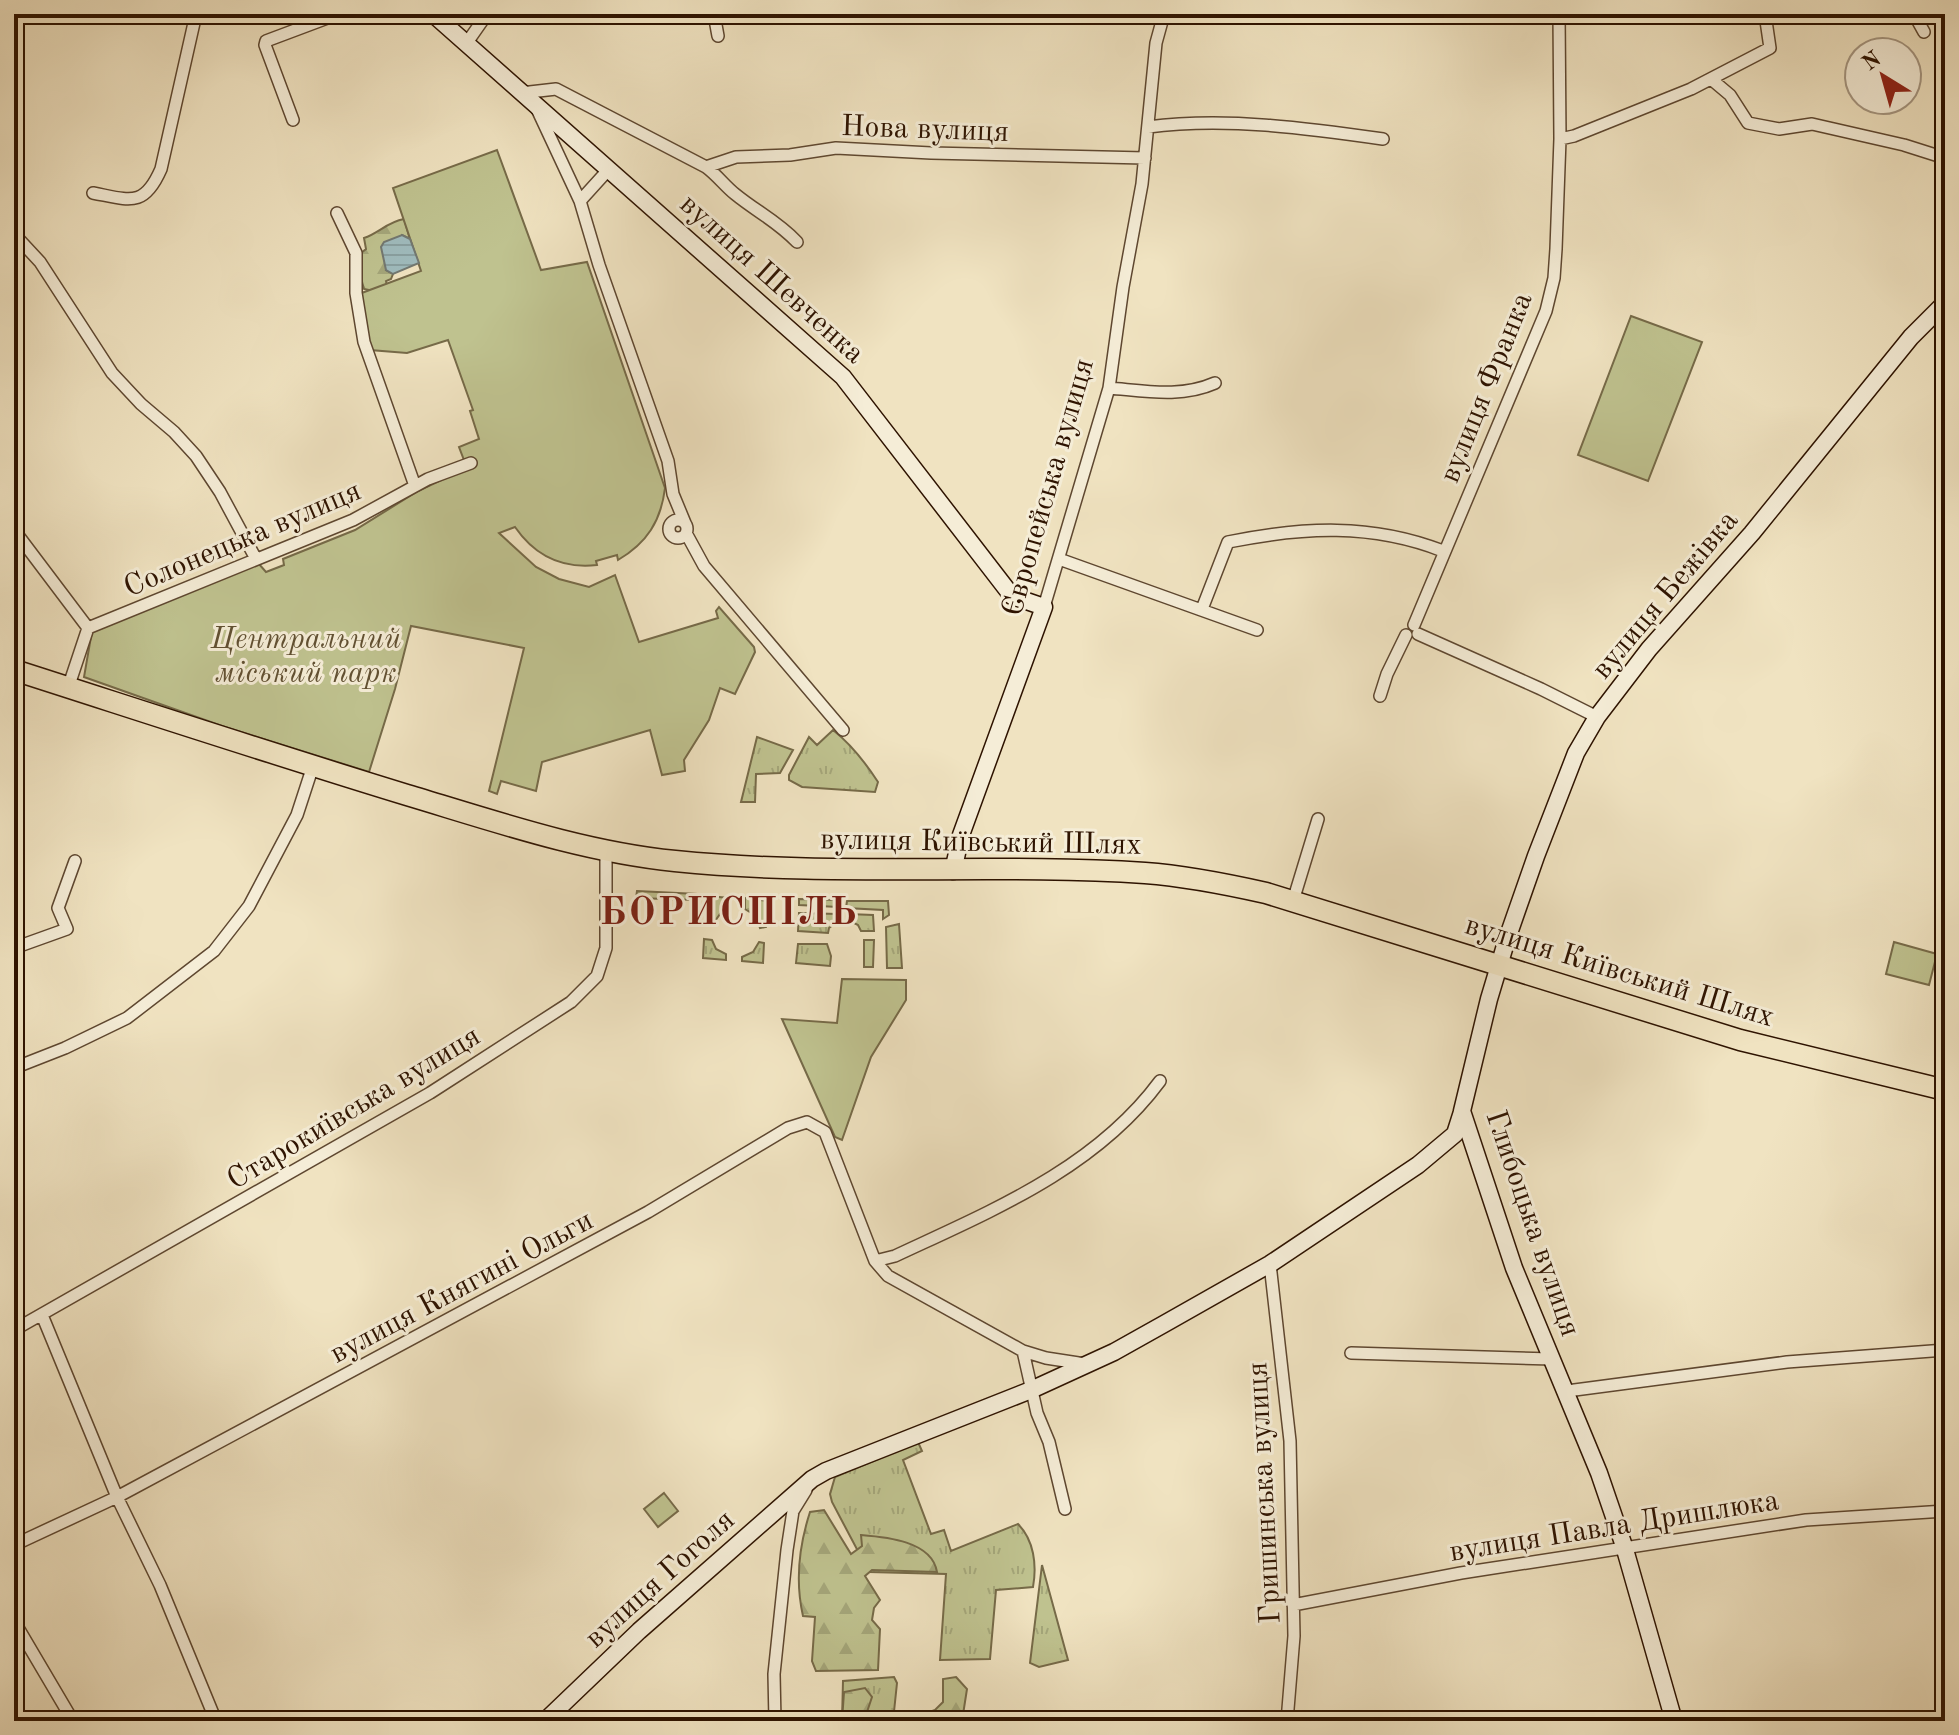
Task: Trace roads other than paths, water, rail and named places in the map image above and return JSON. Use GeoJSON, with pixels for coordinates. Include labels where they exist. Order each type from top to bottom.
{"type":"FeatureCollection","features":[{"type":"Feature","properties":{"kind":"highway","name":"вулиця Київський Шлях"},"geometry":{"type":"LineString","coordinates":[[14,670],[313,766],[522,829],[606,850],[674,861],[739,865],[1146,873],[1204,880],[1293,901],[1740,1040],[1945,1090]]}},
{"type":"Feature","properties":{"kind":"main road","name":"вулиця Шевченка"},"geometry":{"type":"LineString","coordinates":[[433,14],[843,377],[1012,596],[1044,607]]}},
{"type":"Feature","properties":{"kind":"main road","name":"вулиця Бежівка"},"geometry":{"type":"LineString","coordinates":[[1499,965],[1536,856],[1576,753],[1597,717],[1649,649],[1752,533],[1911,337],[1945,303]]}},
{"type":"Feature","properties":{"kind":"main road","name":"Європейська вулиця"},"geometry":{"type":"LineString","coordinates":[[953,871],[961,835],[1044,607]]}},
{"type":"Feature","properties":{"kind":"main road","name":"Глибоцька вулиця"},"geometry":{"type":"LineString","coordinates":[[1499,965],[1462,1111],[1514,1268],[1599,1473],[1624,1546],[1674,1721]]}},
{"type":"Feature","properties":{"kind":"main road","name":"вулиця Гоголя"},"geometry":{"type":"LineString","coordinates":[[545,1721],[639,1631],[812,1479],[1031,1390],[1114,1352],[1270,1264],[1437,1152],[1455,1134],[1462,1111]]}},
{"type":"Feature","properties":{"kind":"street"},"geometry":{"type":"LineString","coordinates":[[93,193],[132,200],[145,196],[154,186],[161,169],[196,14]]}},
{"type":"Feature","properties":{"kind":"street"},"geometry":{"type":"LineString","coordinates":[[293,120],[266,41],[338,14]]}},
{"type":"Feature","properties":{"kind":"street"},"geometry":{"type":"LineString","coordinates":[[466,44],[487,14]]}},
{"type":"Feature","properties":{"kind":"street"},"geometry":{"type":"LineString","coordinates":[[714,14],[718,36]]}},
{"type":"Feature","properties":{"kind":"street","name":"Європейська вулиця"},"geometry":{"type":"LineString","coordinates":[[1044,607],[1109,388],[1145,158],[1156,43],[1164,14]]}},
{"type":"Feature","properties":{"kind":"street","name":"вулиця Франка"},"geometry":{"type":"LineString","coordinates":[[1380,696],[1387,674],[1413,631],[1443,551],[1546,311],[1554,278],[1560,139],[1559,14]]}},
{"type":"Feature","properties":{"kind":"street"},"geometry":{"type":"LineString","coordinates":[[1560,139],[1711,79],[1770,48],[1765,14]]}},
{"type":"Feature","properties":{"kind":"street"},"geometry":{"type":"LineString","coordinates":[[1914,14],[1924,32]]}},
{"type":"Feature","properties":{"kind":"street"},"geometry":{"type":"LineString","coordinates":[[1711,79],[1730,95],[1748,123],[1779,129],[1812,124],[1904,145],[1945,158]]}},
{"type":"Feature","properties":{"kind":"street"},"geometry":{"type":"LineString","coordinates":[[521,93],[556,89],[706,167],[731,191],[776,221],[797,242]]}},
{"type":"Feature","properties":{"kind":"street"},"geometry":{"type":"LineString","coordinates":[[535,105],[580,201],[599,265],[668,461],[683,531],[704,566],[843,730]]}},
{"type":"Feature","properties":{"kind":"street"},"geometry":{"type":"LineString","coordinates":[[1148,127],[1224,125],[1295,128],[1383,139]]}},
{"type":"Feature","properties":{"kind":"street","name":"Нова вулиця"},"geometry":{"type":"LineString","coordinates":[[706,167],[736,157],[790,155],[836,148],[1145,158]]}},
{"type":"Feature","properties":{"kind":"street"},"geometry":{"type":"LineString","coordinates":[[580,201],[609,169]]}},
{"type":"Feature","properties":{"kind":"street"},"geometry":{"type":"LineString","coordinates":[[337,213],[356,253],[356,293],[364,342],[415,486]]}},
{"type":"Feature","properties":{"kind":"street"},"geometry":{"type":"LineString","coordinates":[[14,234],[40,262],[112,373],[196,456],[220,492],[256,559]]}},
{"type":"Feature","properties":{"kind":"street"},"geometry":{"type":"LineString","coordinates":[[1109,388],[1176,393],[1197,392],[1215,383]]}},
{"type":"Feature","properties":{"kind":"street","name":"Солонецька вулиця"},"geometry":{"type":"LineString","coordinates":[[88,628],[353,520],[415,486],[471,463]]}},
{"type":"Feature","properties":{"kind":"street"},"geometry":{"type":"LineString","coordinates":[[673,494],[670,534],[683,531]]}},
{"type":"Feature","properties":{"kind":"street"},"geometry":{"type":"LineString","coordinates":[[14,530],[88,628],[70,682],[64,686]]}},
{"type":"Feature","properties":{"kind":"street"},"geometry":{"type":"LineString","coordinates":[[1202,609],[1228,542],[1282,531],[1359,530],[1412,539],[1443,551]]}},
{"type":"Feature","properties":{"kind":"street"},"geometry":{"type":"LineString","coordinates":[[1059,559],[1257,630]]}},
{"type":"Feature","properties":{"kind":"street"},"geometry":{"type":"LineString","coordinates":[[1413,631],[1597,717]]}},
{"type":"Feature","properties":{"kind":"street"},"geometry":{"type":"LineString","coordinates":[[14,1068],[127,1018],[214,951],[249,906],[263,880],[297,815],[313,766]]}},
{"type":"Feature","properties":{"kind":"street"},"geometry":{"type":"LineString","coordinates":[[1293,901],[1318,819]]}},
{"type":"Feature","properties":{"kind":"street","name":"Старокиївська вулиця"},"geometry":{"type":"LineString","coordinates":[[14,1330],[430,1093],[571,1002],[597,976],[606,948],[606,850]]}},
{"type":"Feature","properties":{"kind":"street"},"geometry":{"type":"LineString","coordinates":[[14,948],[67,929],[58,908],[75,861]]}},
{"type":"Feature","properties":{"kind":"street"},"geometry":{"type":"LineString","coordinates":[[1086,1364],[1023,1351],[888,1276],[875,1261],[895,1256],[1046,1183],[1141,1107],[1160,1081]]}},
{"type":"Feature","properties":{"kind":"street","name":"вулиця Княгині Ольги"},"geometry":{"type":"LineString","coordinates":[[14,1545],[117,1497],[648,1212],[788,1128],[807,1122],[825,1132],[875,1261]]}},
{"type":"Feature","properties":{"kind":"street","name":"Гришинська вулиця"},"geometry":{"type":"LineString","coordinates":[[1270,1264],[1290,1441],[1294,1636],[1287,1721]]}},
{"type":"Feature","properties":{"kind":"street"},"geometry":{"type":"LineString","coordinates":[[42,1315],[117,1497],[160,1585],[216,1721]]}},
{"type":"Feature","properties":{"kind":"street"},"geometry":{"type":"LineString","coordinates":[[1567,1391],[1787,1362],[1945,1350]]}},
{"type":"Feature","properties":{"kind":"street"},"geometry":{"type":"LineString","coordinates":[[1023,1351],[1065,1509]]}},
{"type":"Feature","properties":{"kind":"street","name":"Глибоцька вулиця"},"geometry":{"type":"LineString","coordinates":[[1351,1353],[1552,1359]]}},
{"type":"Feature","properties":{"kind":"street"},"geometry":{"type":"LineString","coordinates":[[775,1721],[774,1674],[793,1511],[812,1479]]}},
{"type":"Feature","properties":{"kind":"street","name":"вулиця Павла Дришлюка"},"geometry":{"type":"LineString","coordinates":[[1293,1605],[1624,1546],[1806,1520],[1945,1511]]}},
{"type":"Feature","properties":{"kind":"street"},"geometry":{"type":"LineString","coordinates":[[14,1621],[73,1721]]}},
{"type":"Feature","properties":{"kind":"water"},"geometry":{"type":"Polygon","coordinates":[[[402,235],[410,239],[419,263],[393,274],[386,270],[381,247],[384,242],[402,235]]]}},
{"type":"Feature","properties":{"kind":"district","name":"БОРИСПІЛЬ"},"geometry":{"type":"Point","coordinates":[729,911]}},
{"type":"Feature","properties":{"kind":"park label","name":"Центральний міський парк"},"geometry":{"type":"Point","coordinates":[306,655]}}]}
